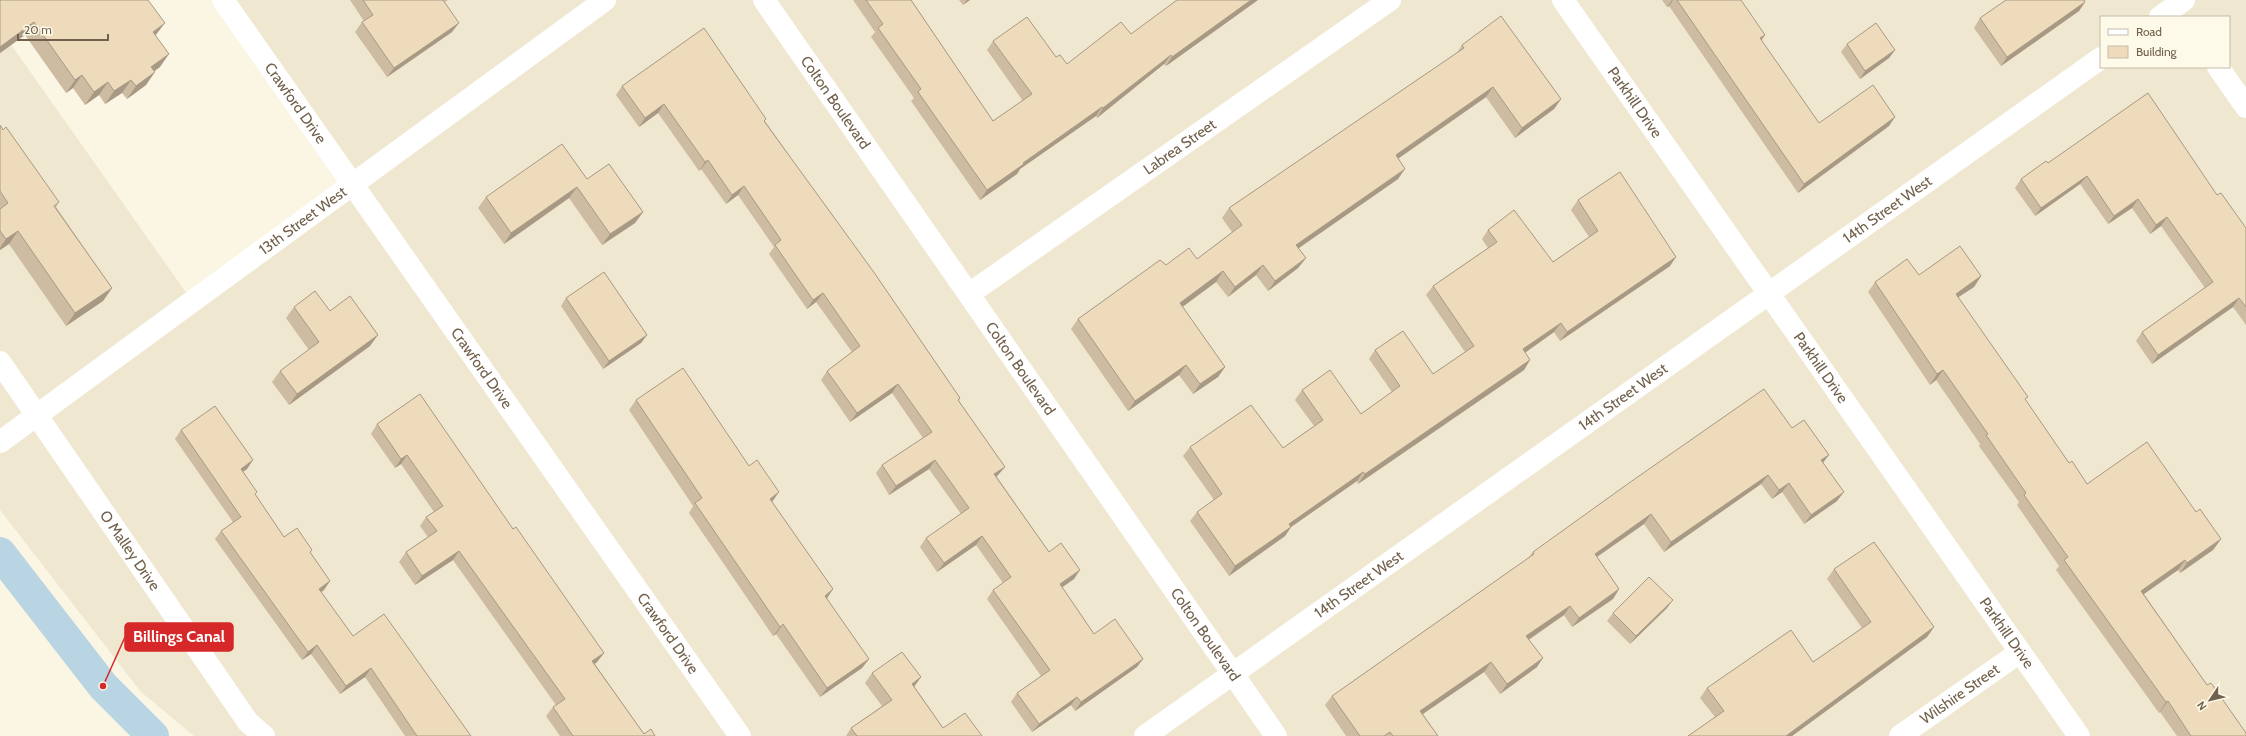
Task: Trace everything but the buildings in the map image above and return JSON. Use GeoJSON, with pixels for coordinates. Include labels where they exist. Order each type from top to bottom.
{"type":"FeatureCollection","features":[{"type":"Feature","properties":{"kind":"street","name":"Crawford Drive"},"geometry":{"type":"LineString","coordinates":[[223,0],[740,736]]}},
{"type":"Feature","properties":{"kind":"street","name":"13th Street West"},"geometry":{"type":"LineString","coordinates":[[0,442],[605,0]]}},
{"type":"Feature","properties":{"kind":"street","name":"Colton Boulevard"},"geometry":{"type":"LineString","coordinates":[[764,0],[1276,736]]}},
{"type":"Feature","properties":{"kind":"street","name":"Labrea Street"},"geometry":{"type":"LineString","coordinates":[[969,294],[1390,0]]}},
{"type":"Feature","properties":{"kind":"street","name":"Parkhill Drive"},"geometry":{"type":"LineString","coordinates":[[1562,0],[2079,736]]}},
{"type":"Feature","properties":{"kind":"street","name":"14th Street West"},"geometry":{"type":"LineString","coordinates":[[1145,736],[1768,295],[1968,150],[2100,59]]}},
{"type":"Feature","properties":{"kind":"street"},"geometry":{"type":"LineString","coordinates":[[2219,68],[2246,107]]}},
{"type":"Feature","properties":{"kind":"street","name":"O Malley Drive"},"geometry":{"type":"LineString","coordinates":[[0,362],[248,722],[264,736]]}},
{"type":"Feature","properties":{"kind":"street","name":"Wilshire Street"},"geometry":{"type":"LineString","coordinates":[[1900,736],[2020,652]]}},
{"type":"Feature","properties":{"kind":"shaded area"},"geometry":{"type":"Polygon","coordinates":[[[223,0],[2246,0],[2246,736],[194,736],[141,692],[0,510],[0,29],[192,301],[353,185],[223,0]]]}},
{"type":"Feature","properties":{"kind":"waterway"},"geometry":{"type":"LineString","coordinates":[[0,553],[103,686],[153,736]]}},
{"type":"Feature","properties":{"kind":"place","name":"Billings Canal"},"geometry":{"type":"Point","coordinates":[103,686]}}]}
